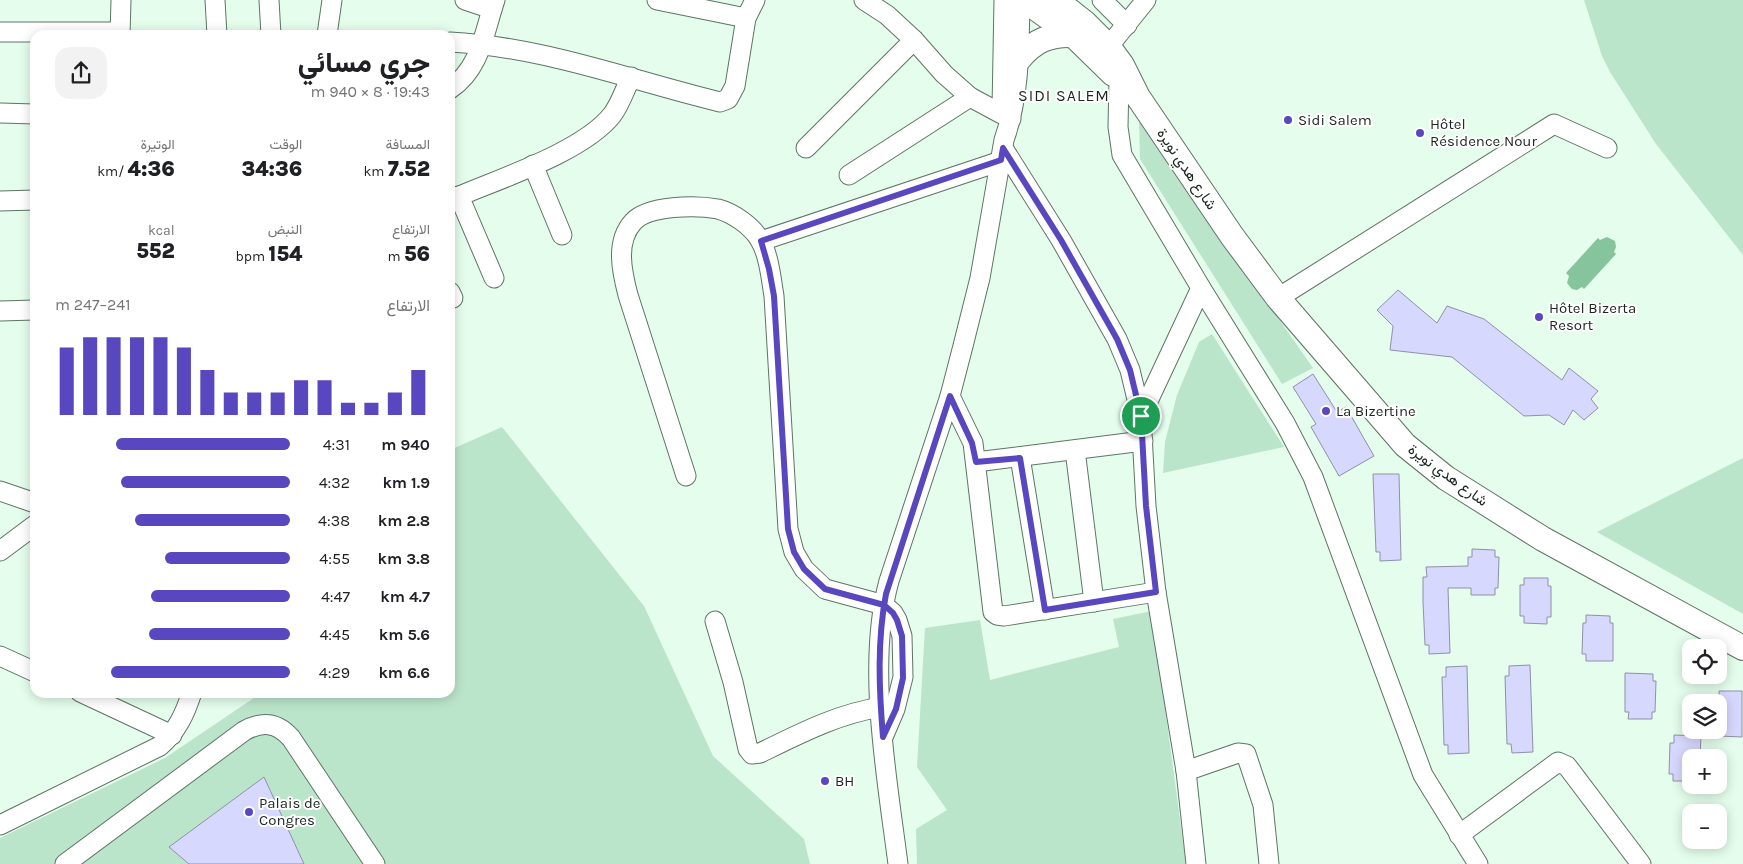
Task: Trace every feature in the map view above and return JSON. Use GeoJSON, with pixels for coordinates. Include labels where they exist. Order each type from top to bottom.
{"type":"FeatureCollection","features":[{"type":"Feature","properties":{"kind":"main road"},"geometry":{"type":"LineString","coordinates":[[1022,0],[1079,29]]}},
{"type":"Feature","properties":{"kind":"main road"},"geometry":{"type":"LineString","coordinates":[[1056,0],[1079,29]]}},
{"type":"Feature","properties":{"kind":"main road"},"geometry":{"type":"LineString","coordinates":[[1069,0],[1079,29]]}},
{"type":"Feature","properties":{"kind":"main road"},"geometry":{"type":"LineString","coordinates":[[1019,59],[1029,47],[1042,39],[1079,29]]}},
{"type":"Feature","properties":{"kind":"main road","name":"شارع هدي نويرة"},"geometry":{"type":"LineString","coordinates":[[1079,29],[1121,73],[1232,236],[1278,298],[1405,445],[1446,478],[1543,539],[1743,648]]}},
{"type":"Feature","properties":{"kind":"street"},"geometry":{"type":"LineString","coordinates":[[120,30],[121,0]]}},
{"type":"Feature","properties":{"kind":"street"},"geometry":{"type":"LineString","coordinates":[[215,0],[217,30]]}},
{"type":"Feature","properties":{"kind":"street"},"geometry":{"type":"LineString","coordinates":[[269,0],[271,30]]}},
{"type":"Feature","properties":{"kind":"street"},"geometry":{"type":"LineString","coordinates":[[328,30],[332,0]]}},
{"type":"Feature","properties":{"kind":"street"},"geometry":{"type":"LineString","coordinates":[[455,84],[470,69],[484,44],[494,4],[465,0]]}},
{"type":"Feature","properties":{"kind":"street"},"geometry":{"type":"LineString","coordinates":[[657,0],[746,18]]}},
{"type":"Feature","properties":{"kind":"street"},"geometry":{"type":"LineString","coordinates":[[455,42],[484,44],[530,51],[720,102],[728,99],[735,86],[746,18],[755,0]]}},
{"type":"Feature","properties":{"kind":"street"},"geometry":{"type":"LineString","coordinates":[[864,0],[887,15],[914,40],[944,74],[970,97],[1007,117]]}},
{"type":"Feature","properties":{"kind":"street"},"geometry":{"type":"LineString","coordinates":[[993,0],[1004,26]]}},
{"type":"Feature","properties":{"kind":"street"},"geometry":{"type":"LineString","coordinates":[[1004,0],[1007,117]]}},
{"type":"Feature","properties":{"kind":"street"},"geometry":{"type":"LineString","coordinates":[[898,864],[881,707],[881,627],[884,605],[889,581],[950,396],[980,278],[1003,150],[1007,117],[1019,59],[1022,0]]}},
{"type":"Feature","properties":{"kind":"street"},"geometry":{"type":"LineString","coordinates":[[1102,0],[1127,25]]}},
{"type":"Feature","properties":{"kind":"street"},"geometry":{"type":"LineString","coordinates":[[1103,53],[1146,0]]}},
{"type":"Feature","properties":{"kind":"street"},"geometry":{"type":"LineString","coordinates":[[0,32],[30,32]]}},
{"type":"Feature","properties":{"kind":"street"},"geometry":{"type":"LineString","coordinates":[[806,148],[914,40]]}},
{"type":"Feature","properties":{"kind":"street"},"geometry":{"type":"LineString","coordinates":[[1121,73],[1118,126],[1122,154],[1201,288],[1285,424],[1313,478],[1423,775],[1478,864]]}},
{"type":"Feature","properties":{"kind":"street"},"geometry":{"type":"LineString","coordinates":[[494,278],[455,198],[533,165],[581,141],[605,123],[614,113],[631,77]]}},
{"type":"Feature","properties":{"kind":"street"},"geometry":{"type":"LineString","coordinates":[[849,174],[970,97]]}},
{"type":"Feature","properties":{"kind":"street"},"geometry":{"type":"LineString","coordinates":[[0,113],[30,114]]}},
{"type":"Feature","properties":{"kind":"street"},"geometry":{"type":"LineString","coordinates":[[1278,298],[1554,124],[1607,148]]}},
{"type":"Feature","properties":{"kind":"street"},"geometry":{"type":"LineString","coordinates":[[761,241],[1003,150]]}},
{"type":"Feature","properties":{"kind":"street"},"geometry":{"type":"LineString","coordinates":[[1003,150],[1061,240],[1117,339],[1130,370],[1141,416],[1146,506],[1156,592],[1186,771],[1196,864]]}},
{"type":"Feature","properties":{"kind":"street"},"geometry":{"type":"LineString","coordinates":[[533,165],[562,235]]}},
{"type":"Feature","properties":{"kind":"street"},"geometry":{"type":"LineString","coordinates":[[0,201],[30,200]]}},
{"type":"Feature","properties":{"kind":"street"},"geometry":{"type":"LineString","coordinates":[[686,476],[628,295],[622,270],[621,252],[626,234],[634,221],[647,213],[679,207],[719,209],[750,228],[761,241],[774,296],[788,529],[794,552],[804,569],[825,589],[884,605],[893,613],[900,627],[903,671],[901,691],[896,709],[883,737]]}},
{"type":"Feature","properties":{"kind":"street"},"geometry":{"type":"LineString","coordinates":[[1141,416],[1201,288]]}},
{"type":"Feature","properties":{"kind":"street"},"geometry":{"type":"LineString","coordinates":[[0,311],[30,310]]}},
{"type":"Feature","properties":{"kind":"street"},"geometry":{"type":"LineString","coordinates":[[950,396],[972,443],[976,462],[993,612],[1004,616],[1156,592]]}},
{"type":"Feature","properties":{"kind":"street"},"geometry":{"type":"LineString","coordinates":[[976,462],[1020,458],[1143,441]]}},
{"type":"Feature","properties":{"kind":"street"},"geometry":{"type":"LineString","coordinates":[[1075,450],[1094,602]]}},
{"type":"Feature","properties":{"kind":"street"},"geometry":{"type":"LineString","coordinates":[[1020,458],[1045,610]]}},
{"type":"Feature","properties":{"kind":"street"},"geometry":{"type":"LineString","coordinates":[[0,491],[30,501]]}},
{"type":"Feature","properties":{"kind":"street"},"geometry":{"type":"LineString","coordinates":[[0,550],[30,529]]}},
{"type":"Feature","properties":{"kind":"street"},"geometry":{"type":"LineString","coordinates":[[715,622],[733,682],[748,749],[752,754],[760,753],[839,717],[857,711],[881,707]]}},
{"type":"Feature","properties":{"kind":"street"},"geometry":{"type":"LineString","coordinates":[[0,656],[30,670]]}},
{"type":"Feature","properties":{"kind":"street"},"geometry":{"type":"LineString","coordinates":[[93,698],[172,735]]}},
{"type":"Feature","properties":{"kind":"street"},"geometry":{"type":"LineString","coordinates":[[0,825],[160,746],[172,735],[182,718],[190,698]]}},
{"type":"Feature","properties":{"kind":"street"},"geometry":{"type":"LineString","coordinates":[[65,864],[244,731],[266,723],[286,732],[291,738],[375,864]]}},
{"type":"Feature","properties":{"kind":"street"},"geometry":{"type":"LineString","coordinates":[[1186,771],[1238,753],[1246,754],[1263,805],[1269,864]]}},
{"type":"Feature","properties":{"kind":"street"},"geometry":{"type":"LineString","coordinates":[[1459,835],[1558,762],[1567,766],[1642,864]]}},
{"type":"Feature","properties":{"kind":"shaded area"},"geometry":{"type":"Polygon","coordinates":[[[1584,0],[1743,0],[1743,255],[1656,144],[1610,72],[1602,56],[1584,0]]]}},
{"type":"Feature","properties":{"kind":"shaded area"},"geometry":{"type":"Polygon","coordinates":[[[1139,119],[1313,368],[1282,384],[1140,159],[1139,119]]]}},
{"type":"Feature","properties":{"kind":"shaded area"},"geometry":{"type":"Polygon","coordinates":[[[1607,237],[1615,241],[1616,247],[1614,252],[1616,254],[1584,289],[1582,287],[1577,290],[1572,289],[1567,283],[1569,276],[1566,273],[1598,238],[1600,240],[1607,237]]]}},
{"type":"Feature","properties":{"kind":"shaded area"},"geometry":{"type":"Polygon","coordinates":[[[1212,334],[1284,447],[1163,473],[1165,442],[1177,395],[1199,342],[1212,334]]]}},
{"type":"Feature","properties":{"kind":"shaded area"},"geometry":{"type":"Polygon","coordinates":[[[502,427],[644,606],[713,756],[804,839],[810,864],[0,864],[0,838],[165,758],[254,698],[455,698],[455,448],[502,427]]]}},
{"type":"Feature","properties":{"kind":"shaded area"},"geometry":{"type":"Polygon","coordinates":[[[1743,458],[1743,614],[1597,532],[1743,458]]]}},
{"type":"Feature","properties":{"kind":"shaded area"},"geometry":{"type":"Polygon","coordinates":[[[1152,611],[1186,864],[917,864],[916,829],[947,810],[917,767],[925,628],[980,620],[990,680],[1119,647],[1113,619],[1152,611]]]}},
{"type":"Feature","properties":{"kind":"building"},"geometry":{"type":"Polygon","coordinates":[[[1398,290],[1437,323],[1447,306],[1484,319],[1562,380],[1569,368],[1598,391],[1591,399],[1598,408],[1584,420],[1573,410],[1564,425],[1549,415],[1524,416],[1452,357],[1390,350],[1393,326],[1377,310],[1398,290]]]}},
{"type":"Feature","properties":{"kind":"building"},"geometry":{"type":"Polygon","coordinates":[[[1313,374],[1337,412],[1346,407],[1374,456],[1339,476],[1311,427],[1316,424],[1293,387],[1313,374]]]}},
{"type":"Feature","properties":{"kind":"building"},"geometry":{"type":"Polygon","coordinates":[[[1373,474],[1399,474],[1401,560],[1380,561],[1380,552],[1376,552],[1373,474]]]}},
{"type":"Feature","properties":{"kind":"building"},"geometry":{"type":"Polygon","coordinates":[[[1472,549],[1495,550],[1495,557],[1499,557],[1498,588],[1495,588],[1495,595],[1471,595],[1471,588],[1448,588],[1450,653],[1429,654],[1429,645],[1425,645],[1423,602],[1423,577],[1427,577],[1426,567],[1468,566],[1468,557],[1472,557],[1472,549]]]}},
{"type":"Feature","properties":{"kind":"building"},"geometry":{"type":"Polygon","coordinates":[[[1524,578],[1548,578],[1548,586],[1551,586],[1551,617],[1547,617],[1547,624],[1524,623],[1524,616],[1520,616],[1520,585],[1524,585],[1524,578]]]}},
{"type":"Feature","properties":{"kind":"building"},"geometry":{"type":"Polygon","coordinates":[[[1586,615],[1610,616],[1610,623],[1613,623],[1613,661],[1586,661],[1586,654],[1582,654],[1583,623],[1586,623],[1586,615]]]}},
{"type":"Feature","properties":{"kind":"building"},"geometry":{"type":"Polygon","coordinates":[[[1530,665],[1533,752],[1512,753],[1511,744],[1507,744],[1505,676],[1509,676],[1509,666],[1530,665]]]}},
{"type":"Feature","properties":{"kind":"building"},"geometry":{"type":"Polygon","coordinates":[[[1467,666],[1469,753],[1448,754],[1448,745],[1444,745],[1442,677],[1446,677],[1446,667],[1467,666]]]}},
{"type":"Feature","properties":{"kind":"building"},"geometry":{"type":"Polygon","coordinates":[[[1625,673],[1653,674],[1653,681],[1656,681],[1655,712],[1652,712],[1652,719],[1628,719],[1629,712],[1625,712],[1625,673]]]}},
{"type":"Feature","properties":{"kind":"building"},"geometry":{"type":"Polygon","coordinates":[[[1719,691],[1742,691],[1742,737],[1727,736],[1727,694],[1719,694],[1719,691]]]}},
{"type":"Feature","properties":{"kind":"building"},"geometry":{"type":"Polygon","coordinates":[[[1674,735],[1682,735],[1682,739],[1701,739],[1700,749],[1682,749],[1682,781],[1673,781],[1673,774],[1669,774],[1670,743],[1674,743],[1674,735]]]}},
{"type":"Feature","properties":{"kind":"building","name":"Palais de Congres"},"geometry":{"type":"Polygon","coordinates":[[[264,777],[304,864],[189,864],[169,847],[264,777]]]}},
{"type":"Feature","properties":{"kind":"place","name":"Sidi Salem"},"geometry":{"type":"Point","coordinates":[1288,120]}},
{"type":"Feature","properties":{"kind":"place","name":"Hôtel Résidence Nour"},"geometry":{"type":"Point","coordinates":[1420,133]}},
{"type":"Feature","properties":{"kind":"place","name":"Hôtel Bizerta Resort"},"geometry":{"type":"Point","coordinates":[1539,317]}},
{"type":"Feature","properties":{"kind":"place","name":"La Bizertine"},"geometry":{"type":"Point","coordinates":[1326,411]}},
{"type":"Feature","properties":{"kind":"place","name":"BH"},"geometry":{"type":"Point","coordinates":[825,781]}},
{"type":"Feature","properties":{"kind":"place","name":"Palais de Congres"},"geometry":{"type":"Point","coordinates":[249,812]}},
{"type":"Feature","properties":{"kind":"district","name":"SIDI SALEM"},"geometry":{"type":"Point","coordinates":[1064,95]}},
{"type":"Feature","properties":{"kind":"route"},"geometry":{"type":"LineString","coordinates":[[1141,416],[1126,357],[1117,339],[1061,240],[1003,148],[1001,160],[761,241],[774,296],[788,529],[794,552],[804,569],[825,589],[884,605],[893,613],[900,627],[903,678],[901,691],[896,709],[883,737],[881,627],[884,605],[886,594],[950,396],[972,443],[976,462],[1020,458],[1045,610],[1156,592],[1146,506],[1141,416]]}}]}
